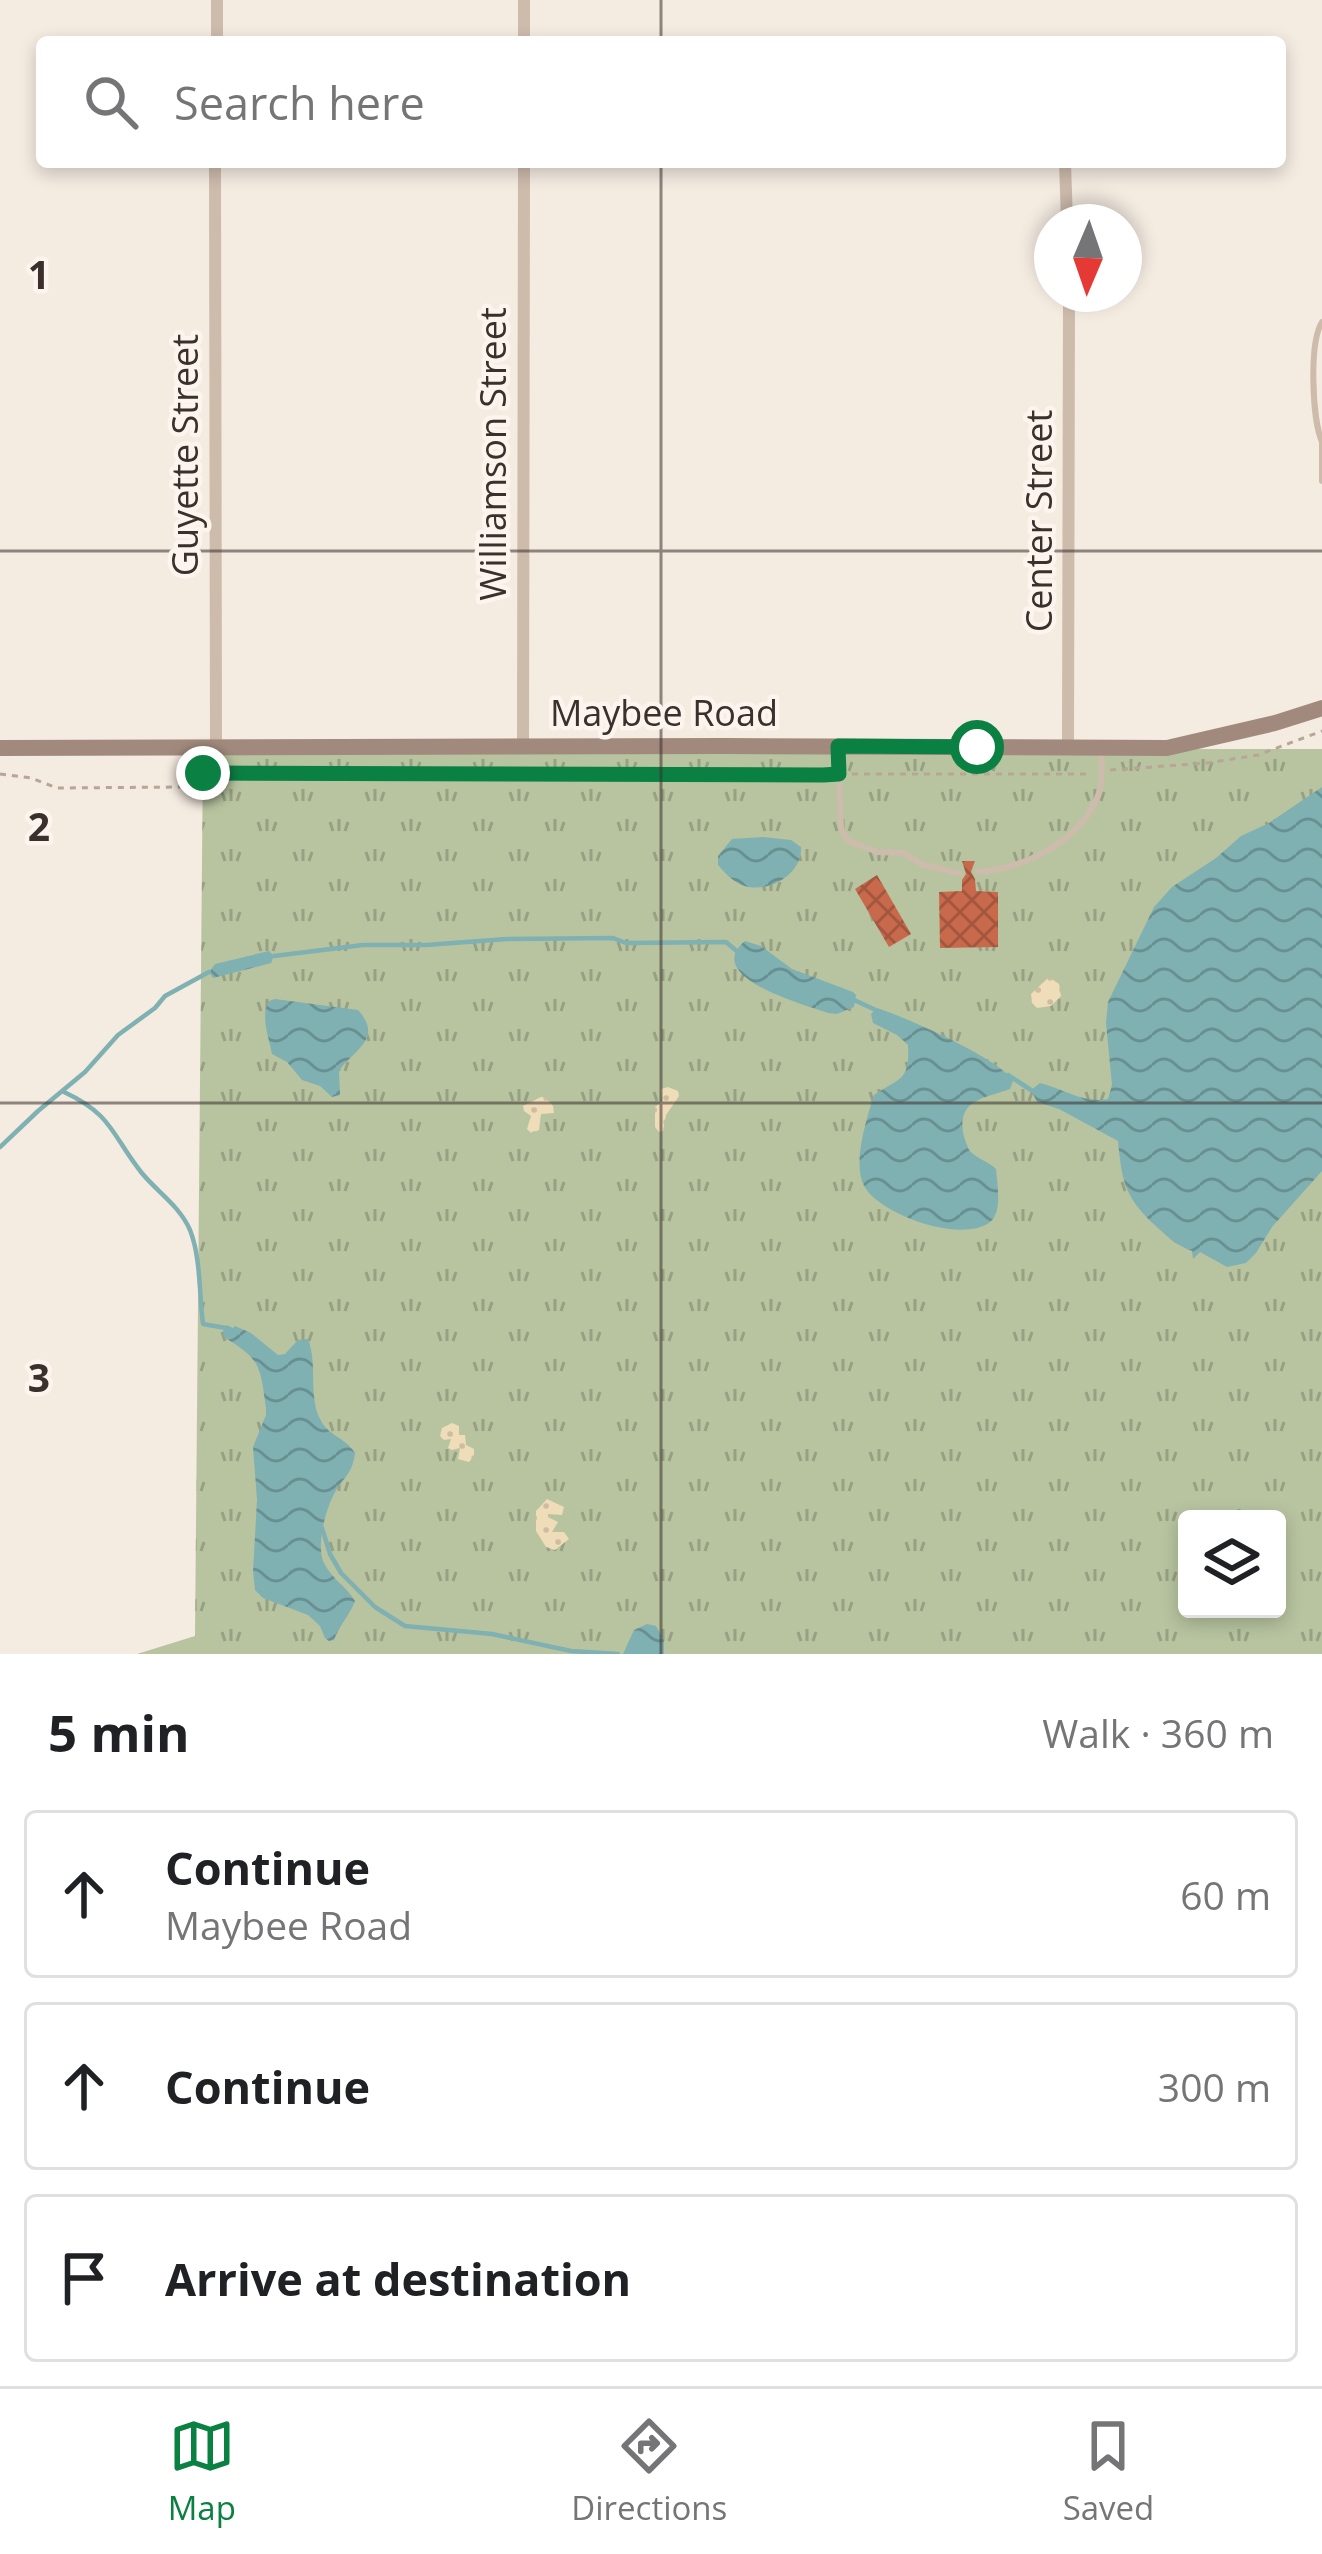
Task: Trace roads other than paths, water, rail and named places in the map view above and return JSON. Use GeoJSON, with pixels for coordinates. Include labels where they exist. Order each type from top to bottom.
{"type":"FeatureCollection","features":[{"type":"Feature","properties":{"kind":"main road","name":"Maybee Road"},"geometry":{"type":"LineString","coordinates":[[0,748],[1167,748],[1322,708]]}},
{"type":"Feature","properties":{"kind":"street"},"geometry":{"type":"LineString","coordinates":[[217,0],[217,36]]}},
{"type":"Feature","properties":{"kind":"street"},"geometry":{"type":"LineString","coordinates":[[524,0],[524,36]]}},
{"type":"Feature","properties":{"kind":"street","name":"Guyette Street"},"geometry":{"type":"LineString","coordinates":[[215,168],[216,747]]}},
{"type":"Feature","properties":{"kind":"street","name":"Williamson Street"},"geometry":{"type":"LineString","coordinates":[[523,746],[524,168]]}},
{"type":"Feature","properties":{"kind":"street"},"geometry":{"type":"LineString","coordinates":[[1065,168],[1066,204]]}},
{"type":"Feature","properties":{"kind":"street","name":"Center Street"},"geometry":{"type":"LineString","coordinates":[[1068,748],[1069,312]]}},
{"type":"Feature","properties":{"kind":"lane"},"geometry":{"type":"LineString","coordinates":[[1322,322],[1316,334],[1315,403],[1322,481]]}},
{"type":"Feature","properties":{"kind":"lane"},"geometry":{"type":"LineString","coordinates":[[838,746],[841,828],[848,842],[959,873]]}},
{"type":"Feature","properties":{"kind":"lane"},"geometry":{"type":"LineString","coordinates":[[978,872],[1017,865],[1061,842],[1092,808],[1100,789],[1101,748]]}},
{"type":"Feature","properties":{"kind":"water"},"geometry":{"type":"Polygon","coordinates":[[[1322,787],[1322,1171],[1246,1263],[1227,1267],[1200,1252],[1193,1259],[1192,1251],[1167,1236],[1133,1200],[1124,1180],[1118,1141],[1037,1102],[1031,1090],[1040,1083],[1081,1097],[1108,1099],[1112,1085],[1108,1002],[1154,907],[1172,887],[1241,836],[1322,787]]]}},
{"type":"Feature","properties":{"kind":"water"},"geometry":{"type":"Polygon","coordinates":[[[732,839],[791,840],[801,847],[796,866],[782,880],[762,887],[742,885],[718,865],[718,856],[732,839]]]}},
{"type":"Feature","properties":{"kind":"water"},"geometry":{"type":"Polygon","coordinates":[[[745,941],[761,946],[792,969],[853,992],[854,1007],[828,1013],[761,988],[736,966],[735,954],[745,941]]]}},
{"type":"Feature","properties":{"kind":"water"},"geometry":{"type":"Polygon","coordinates":[[[269,951],[274,956],[271,963],[213,978],[209,972],[215,964],[269,951]]]}},
{"type":"Feature","properties":{"kind":"water"},"geometry":{"type":"Polygon","coordinates":[[[269,1001],[358,1010],[365,1020],[364,1043],[339,1071],[340,1095],[332,1097],[320,1086],[302,1080],[287,1062],[272,1054],[265,1014],[269,1001]]]}},
{"type":"Feature","properties":{"kind":"water"},"geometry":{"type":"Polygon","coordinates":[[[877,1008],[972,1050],[1013,1081],[1010,1089],[969,1106],[963,1121],[970,1151],[996,1169],[998,1205],[990,1222],[961,1230],[922,1223],[886,1207],[864,1186],[860,1153],[874,1095],[901,1077],[908,1057],[908,1045],[873,1023],[871,1014],[877,1008]]]}},
{"type":"Feature","properties":{"kind":"water"},"geometry":{"type":"Polygon","coordinates":[[[227,1325],[251,1333],[278,1355],[298,1340],[308,1339],[320,1419],[355,1453],[330,1503],[322,1535],[324,1563],[355,1601],[334,1640],[325,1638],[308,1615],[263,1598],[255,1590],[253,1447],[266,1408],[257,1365],[224,1337],[227,1325]]]}},
{"type":"Feature","properties":{"kind":"water"},"geometry":{"type":"Polygon","coordinates":[[[656,1626],[664,1640],[664,1654],[623,1654],[634,1630],[656,1626]]]}},
{"type":"Feature","properties":{"kind":"waterway"},"geometry":{"type":"LineString","coordinates":[[274,956],[363,945],[613,938],[626,943],[726,942],[739,953]]}},
{"type":"Feature","properties":{"kind":"waterway"},"geometry":{"type":"LineString","coordinates":[[0,1147],[85,1072],[118,1035],[165,996],[209,972]]}},
{"type":"Feature","properties":{"kind":"waterway"},"geometry":{"type":"LineString","coordinates":[[852,999],[880,1012]]}},
{"type":"Feature","properties":{"kind":"waterway"},"geometry":{"type":"LineString","coordinates":[[1008,1075],[1031,1090]]}},
{"type":"Feature","properties":{"kind":"waterway"},"geometry":{"type":"LineString","coordinates":[[64,1092],[102,1117],[141,1172],[180,1213],[196,1252],[203,1324],[226,1328]]}},
{"type":"Feature","properties":{"kind":"waterway"},"geometry":{"type":"LineString","coordinates":[[322,1528],[341,1573],[375,1607],[405,1626],[618,1654]]}}]}
